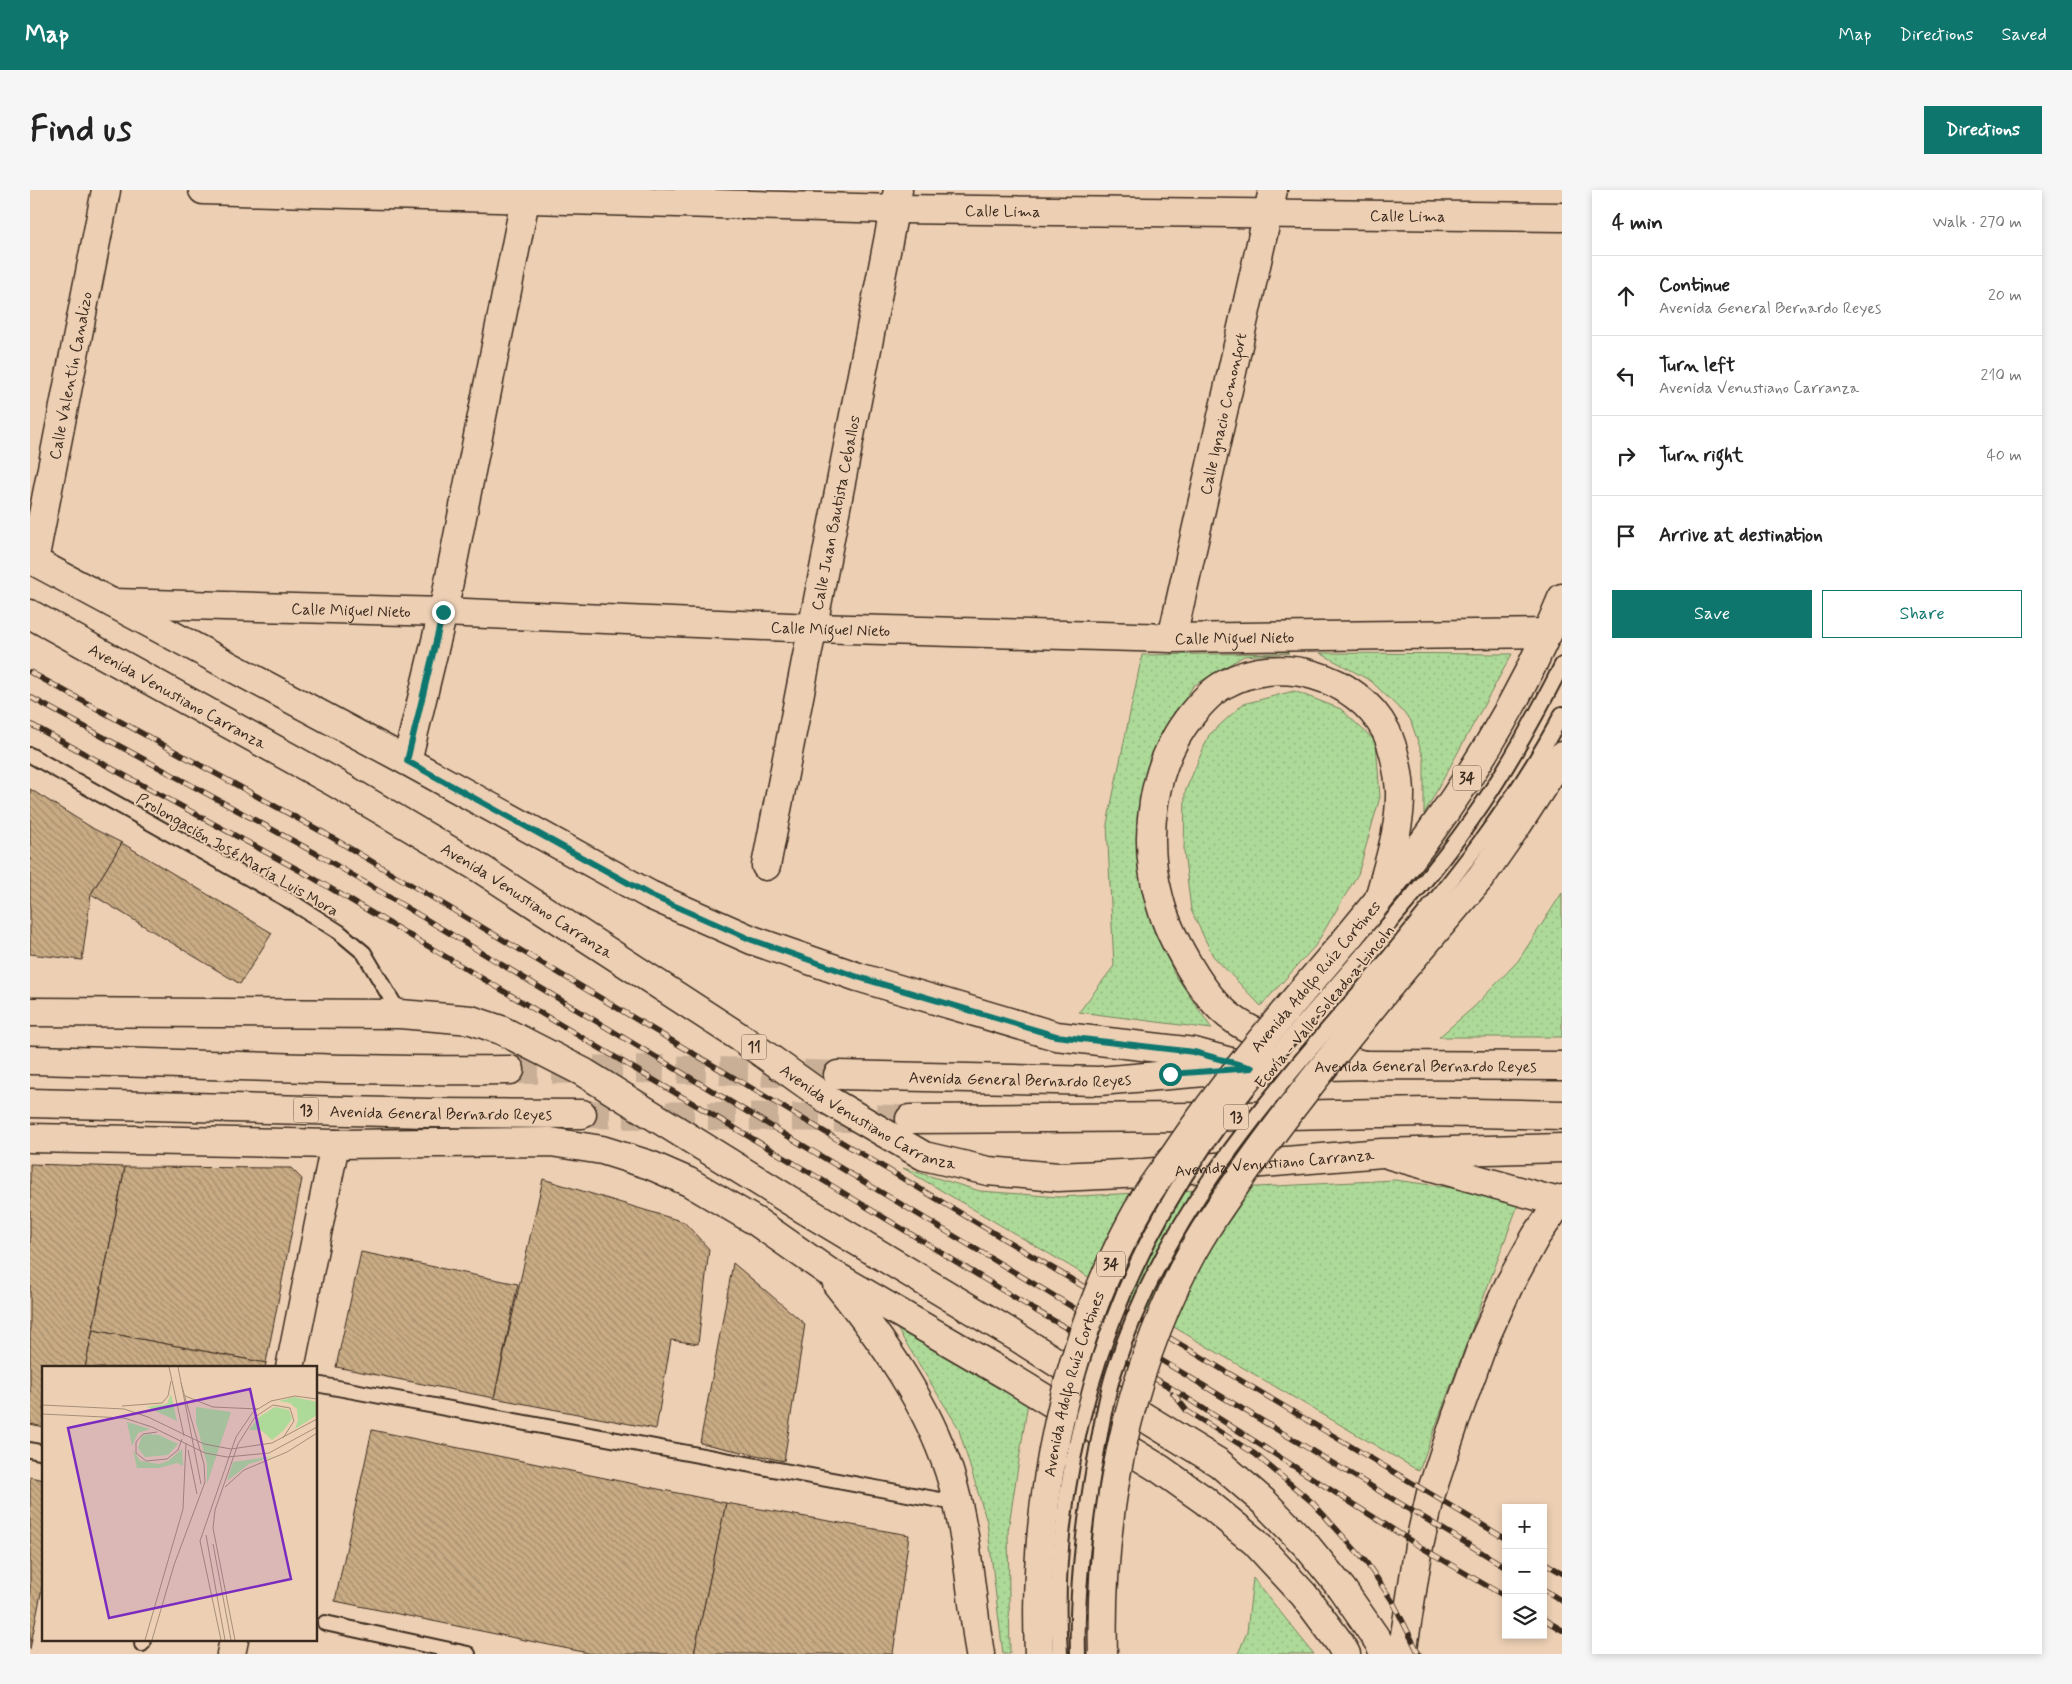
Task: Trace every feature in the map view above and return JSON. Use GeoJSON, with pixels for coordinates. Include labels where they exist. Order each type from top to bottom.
{"type":"FeatureCollection","features":[{"type":"Feature","properties":{"kind":"main road","name":"Calle Valentín Canalizo"},"geometry":{"type":"LineString","coordinates":[[32,560],[106,190]]}},
{"type":"Feature","properties":{"kind":"main road","name":"Calle Lima"},"geometry":{"type":"LineString","coordinates":[[203,190],[896,200],[1270,202],[1562,217]]}},
{"type":"Feature","properties":{"kind":"main road"},"geometry":{"type":"LineString","coordinates":[[407,761],[443,612],[526,195]]}},
{"type":"Feature","properties":{"kind":"main road","name":"Calle Juan Bautista Ceballos"},"geometry":{"type":"LineString","coordinates":[[766,866],[896,200]]}},
{"type":"Feature","properties":{"kind":"main road","name":"Calle Ignacio Comonfort"},"geometry":{"type":"LineString","coordinates":[[1172,638],[1270,202]]}},
{"type":"Feature","properties":{"kind":"main road"},"geometry":{"type":"LineString","coordinates":[[32,560],[407,761],[650,895],[752,940],[858,977],[1056,1036],[1194,1052],[1252,1068]]}},
{"type":"Feature","properties":{"kind":"main road","name":"Avenida Adolfo Ruíz Cortines"},"geometry":{"type":"LineString","coordinates":[[1039,1654],[1038,1573],[1046,1491],[1059,1424],[1073,1369],[1095,1300],[1117,1250],[1144,1200],[1222,1088],[1354,948],[1378,899],[1430,834],[1472,770],[1508,709],[1548,633],[1562,598]]}},
{"type":"Feature","properties":{"kind":"main road","name":"Calle Miguel Nieto"},"geometry":{"type":"LineString","coordinates":[[114,603],[443,612],[813,628],[1172,638],[1548,633]]}},
{"type":"Feature","properties":{"kind":"main road","name":"Avenida Venustiano Carranza"},"geometry":{"type":"LineString","coordinates":[[30,614],[332,781],[481,869],[744,1040],[828,1100],[924,1156],[988,1171],[1058,1177],[1144,1173],[1382,1153],[1562,1148]]}},
{"type":"Feature","properties":{"kind":"main road"},"geometry":{"type":"LineString","coordinates":[[1364,1065],[1282,1042],[1258,1033],[1229,1016],[1212,1000],[1193,974],[1174,939],[1158,898],[1151,849],[1153,809],[1163,765],[1179,730],[1198,707],[1224,684],[1254,672],[1285,669],[1315,674],[1344,688],[1369,708],[1386,732],[1394,758],[1400,791],[1397,829],[1378,899]]}},
{"type":"Feature","properties":{"kind":"main road"},"geometry":{"type":"LineString","coordinates":[[1103,1654],[1102,1614],[1106,1547],[1117,1473],[1132,1404],[1147,1354],[1168,1300],[1189,1258],[1219,1208],[1382,980],[1480,876],[1518,824],[1562,756]]}},
{"type":"Feature","properties":{"kind":"main road"},"geometry":{"type":"LineString","coordinates":[[30,1012],[400,1014],[471,1020],[501,1030],[583,1072],[802,1208],[1017,1337],[1219,1463],[1264,1502],[1306,1545],[1342,1589],[1385,1654]]}},
{"type":"Feature","properties":{"kind":"main road"},"geometry":{"type":"LineString","coordinates":[[30,1060],[196,1063],[420,1071],[510,1070]]}},
{"type":"Feature","properties":{"kind":"main road","name":"Avenida General Bernardo Reyes"},"geometry":{"type":"LineString","coordinates":[[838,1075],[1099,1081],[1252,1068],[1364,1065],[1562,1066]]}},
{"type":"Feature","properties":{"kind":"main road","name":"Avenida General Bernardo Reyes"},"geometry":{"type":"LineString","coordinates":[[30,1103],[428,1113],[582,1114]]}},
{"type":"Feature","properties":{"kind":"main road","name":"13"},"geometry":{"type":"LineString","coordinates":[[910,1119],[1198,1118],[1427,1112],[1562,1114]]}},
{"type":"Feature","properties":{"kind":"main road"},"geometry":{"type":"LineString","coordinates":[[30,1138],[334,1144],[551,1142],[602,1150],[650,1166],[689,1182],[757,1222],[827,1271],[1025,1386],[1160,1468],[1204,1500],[1255,1542],[1304,1595],[1346,1654]]}},
{"type":"Feature","properties":{"kind":"main road"},"geometry":{"type":"LineString","coordinates":[[290,1366],[334,1144]]}},
{"type":"Feature","properties":{"kind":"main road"},"geometry":{"type":"LineString","coordinates":[[1382,1153],[1561,1201],[1536,1236],[1509,1285],[1485,1338],[1457,1415],[1432,1493],[1419,1546],[1402,1654]]}},
{"type":"Feature","properties":{"kind":"main road"},"geometry":{"type":"LineString","coordinates":[[827,1271],[870,1325],[898,1366],[924,1411],[949,1472],[962,1522],[980,1654]]}},
{"type":"Feature","properties":{"kind":"lane"},"geometry":{"type":"LineString","coordinates":[[1060,1654],[1057,1609],[1060,1560],[1069,1485],[1084,1408],[1112,1322],[1134,1269],[1167,1206],[1206,1144],[1273,1058],[1354,948],[1436,868],[1484,802],[1528,730],[1562,665]]}},
{"type":"Feature","properties":{"kind":"lane","name":"Ecovía - Valle Soleado a Lincoln"},"geometry":{"type":"LineString","coordinates":[[1078,1654],[1077,1622],[1086,1512],[1105,1409],[1114,1370],[1137,1309],[1166,1248],[1211,1175],[1278,1086],[1382,980],[1481,843],[1543,751],[1562,714]]}},
{"type":"Feature","properties":{"kind":"lane","name":"Prolongación José María Luis Mora"},"geometry":{"type":"LineString","coordinates":[[30,756],[295,904],[339,932],[364,953],[400,1014]]}},
{"type":"Feature","properties":{"kind":"lane"},"geometry":{"type":"LineString","coordinates":[[318,1384],[956,1503]]}},
{"type":"Feature","properties":{"kind":"lane"},"geometry":{"type":"LineString","coordinates":[[326,1623],[468,1654]]}},
{"type":"Feature","properties":{"kind":"green space"},"geometry":{"type":"Polygon","coordinates":[[[1289,653],[1244,656],[1193,686],[1158,744],[1139,826],[1146,906],[1174,973],[1212,1029],[1079,1012],[1114,966],[1107,824],[1142,655],[1289,653]]]}},
{"type":"Feature","properties":{"kind":"green space"},"geometry":{"type":"Polygon","coordinates":[[[1320,653],[1512,654],[1424,814],[1424,759],[1410,719],[1371,681],[1320,653]]]}},
{"type":"Feature","properties":{"kind":"green space"},"geometry":{"type":"Polygon","coordinates":[[[1294,691],[1341,709],[1376,742],[1380,797],[1358,874],[1315,946],[1261,1006],[1213,956],[1191,910],[1184,851],[1185,792],[1209,735],[1243,704],[1294,691]]]}},
{"type":"Feature","properties":{"kind":"green space"},"geometry":{"type":"Polygon","coordinates":[[[1562,893],[1562,1037],[1439,1037],[1474,1007],[1518,961],[1562,893]]]}},
{"type":"Feature","properties":{"kind":"green space"},"geometry":{"type":"Polygon","coordinates":[[[903,1168],[980,1191],[1059,1197],[1395,1180],[1460,1189],[1518,1205],[1419,1471],[903,1168]]]}},
{"type":"Feature","properties":{"kind":"green space"},"geometry":{"type":"Polygon","coordinates":[[[896,1327],[1028,1402],[1008,1531],[1010,1654],[1003,1654],[987,1522],[958,1427],[896,1327]]]}},
{"type":"Feature","properties":{"kind":"green space"},"geometry":{"type":"Polygon","coordinates":[[[1253,1578],[1314,1654],[1238,1654],[1247,1632],[1253,1578]]]}},
{"type":"Feature","properties":{"kind":"building"},"geometry":{"type":"Polygon","coordinates":[[[30,789],[94,829],[122,843],[91,894],[82,960],[30,954],[30,789]]]}},
{"type":"Feature","properties":{"kind":"building"},"geometry":{"type":"Polygon","coordinates":[[[122,843],[272,933],[240,984],[91,894],[122,843]]]}},
{"type":"Feature","properties":{"kind":"building"},"geometry":{"type":"Polygon","coordinates":[[[30,1164],[125,1167],[85,1366],[42,1366],[42,1427],[30,1424],[30,1164]]]}},
{"type":"Feature","properties":{"kind":"building"},"geometry":{"type":"Polygon","coordinates":[[[125,1167],[291,1168],[302,1179],[266,1363],[93,1330],[125,1167]]]}},
{"type":"Feature","properties":{"kind":"building"},"geometry":{"type":"Polygon","coordinates":[[[543,1179],[684,1222],[709,1249],[698,1344],[671,1340],[656,1429],[494,1398],[543,1179]]]}},
{"type":"Feature","properties":{"kind":"building"},"geometry":{"type":"Polygon","coordinates":[[[361,1252],[518,1284],[494,1398],[336,1367],[361,1252]]]}},
{"type":"Feature","properties":{"kind":"building"},"geometry":{"type":"Polygon","coordinates":[[[733,1263],[805,1324],[784,1461],[700,1443],[733,1263]]]}},
{"type":"Feature","properties":{"kind":"building"},"geometry":{"type":"Polygon","coordinates":[[[93,1330],[266,1363],[265,1366],[85,1366],[93,1330]]]}},
{"type":"Feature","properties":{"kind":"building"},"geometry":{"type":"Polygon","coordinates":[[[372,1430],[726,1503],[694,1654],[593,1654],[335,1601],[372,1430]]]}},
{"type":"Feature","properties":{"kind":"building"},"geometry":{"type":"Polygon","coordinates":[[[30,1477],[42,1480],[42,1588],[30,1649],[30,1477]]]}},
{"type":"Feature","properties":{"kind":"building"},"geometry":{"type":"Polygon","coordinates":[[[726,1503],[909,1535],[893,1654],[694,1654],[726,1503]]]}},
{"type":"Feature","properties":{"kind":"tunnel"},"geometry":{"type":"LineString","coordinates":[[510,1070],[661,1069],[838,1075]]}},
{"type":"Feature","properties":{"kind":"tunnel"},"geometry":{"type":"LineString","coordinates":[[582,1114],[910,1119]]}},
{"type":"Feature","properties":{"kind":"railway"},"geometry":{"type":"LineString","coordinates":[[30,672],[326,834],[1502,1537]]}},
{"type":"Feature","properties":{"kind":"railway"},"geometry":{"type":"LineString","coordinates":[[30,697],[319,855],[1502,1565]]}},
{"type":"Feature","properties":{"kind":"railway"},"geometry":{"type":"LineString","coordinates":[[30,724],[308,875],[834,1187],[1035,1310],[1168,1386],[1419,1546],[1502,1595]]}},
{"type":"Feature","properties":{"kind":"railway"},"geometry":{"type":"LineString","coordinates":[[1173,1393],[1187,1411],[1255,1454],[1313,1503],[1366,1562],[1393,1602],[1419,1654]]}},
{"type":"Feature","properties":{"kind":"railway"},"geometry":{"type":"LineString","coordinates":[[1547,1564],[1562,1573]]}},
{"type":"Feature","properties":{"kind":"railway"},"geometry":{"type":"LineString","coordinates":[[1547,1592],[1562,1601]]}},
{"type":"Feature","properties":{"kind":"railway"},"geometry":{"type":"LineString","coordinates":[[1547,1621],[1562,1630]]}},
{"type":"Feature","properties":{"kind":"route"},"geometry":{"type":"LineString","coordinates":[[443,612],[407,761],[650,895],[752,940],[858,977],[1056,1036],[1194,1052],[1252,1068],[1170,1074]]}}]}
